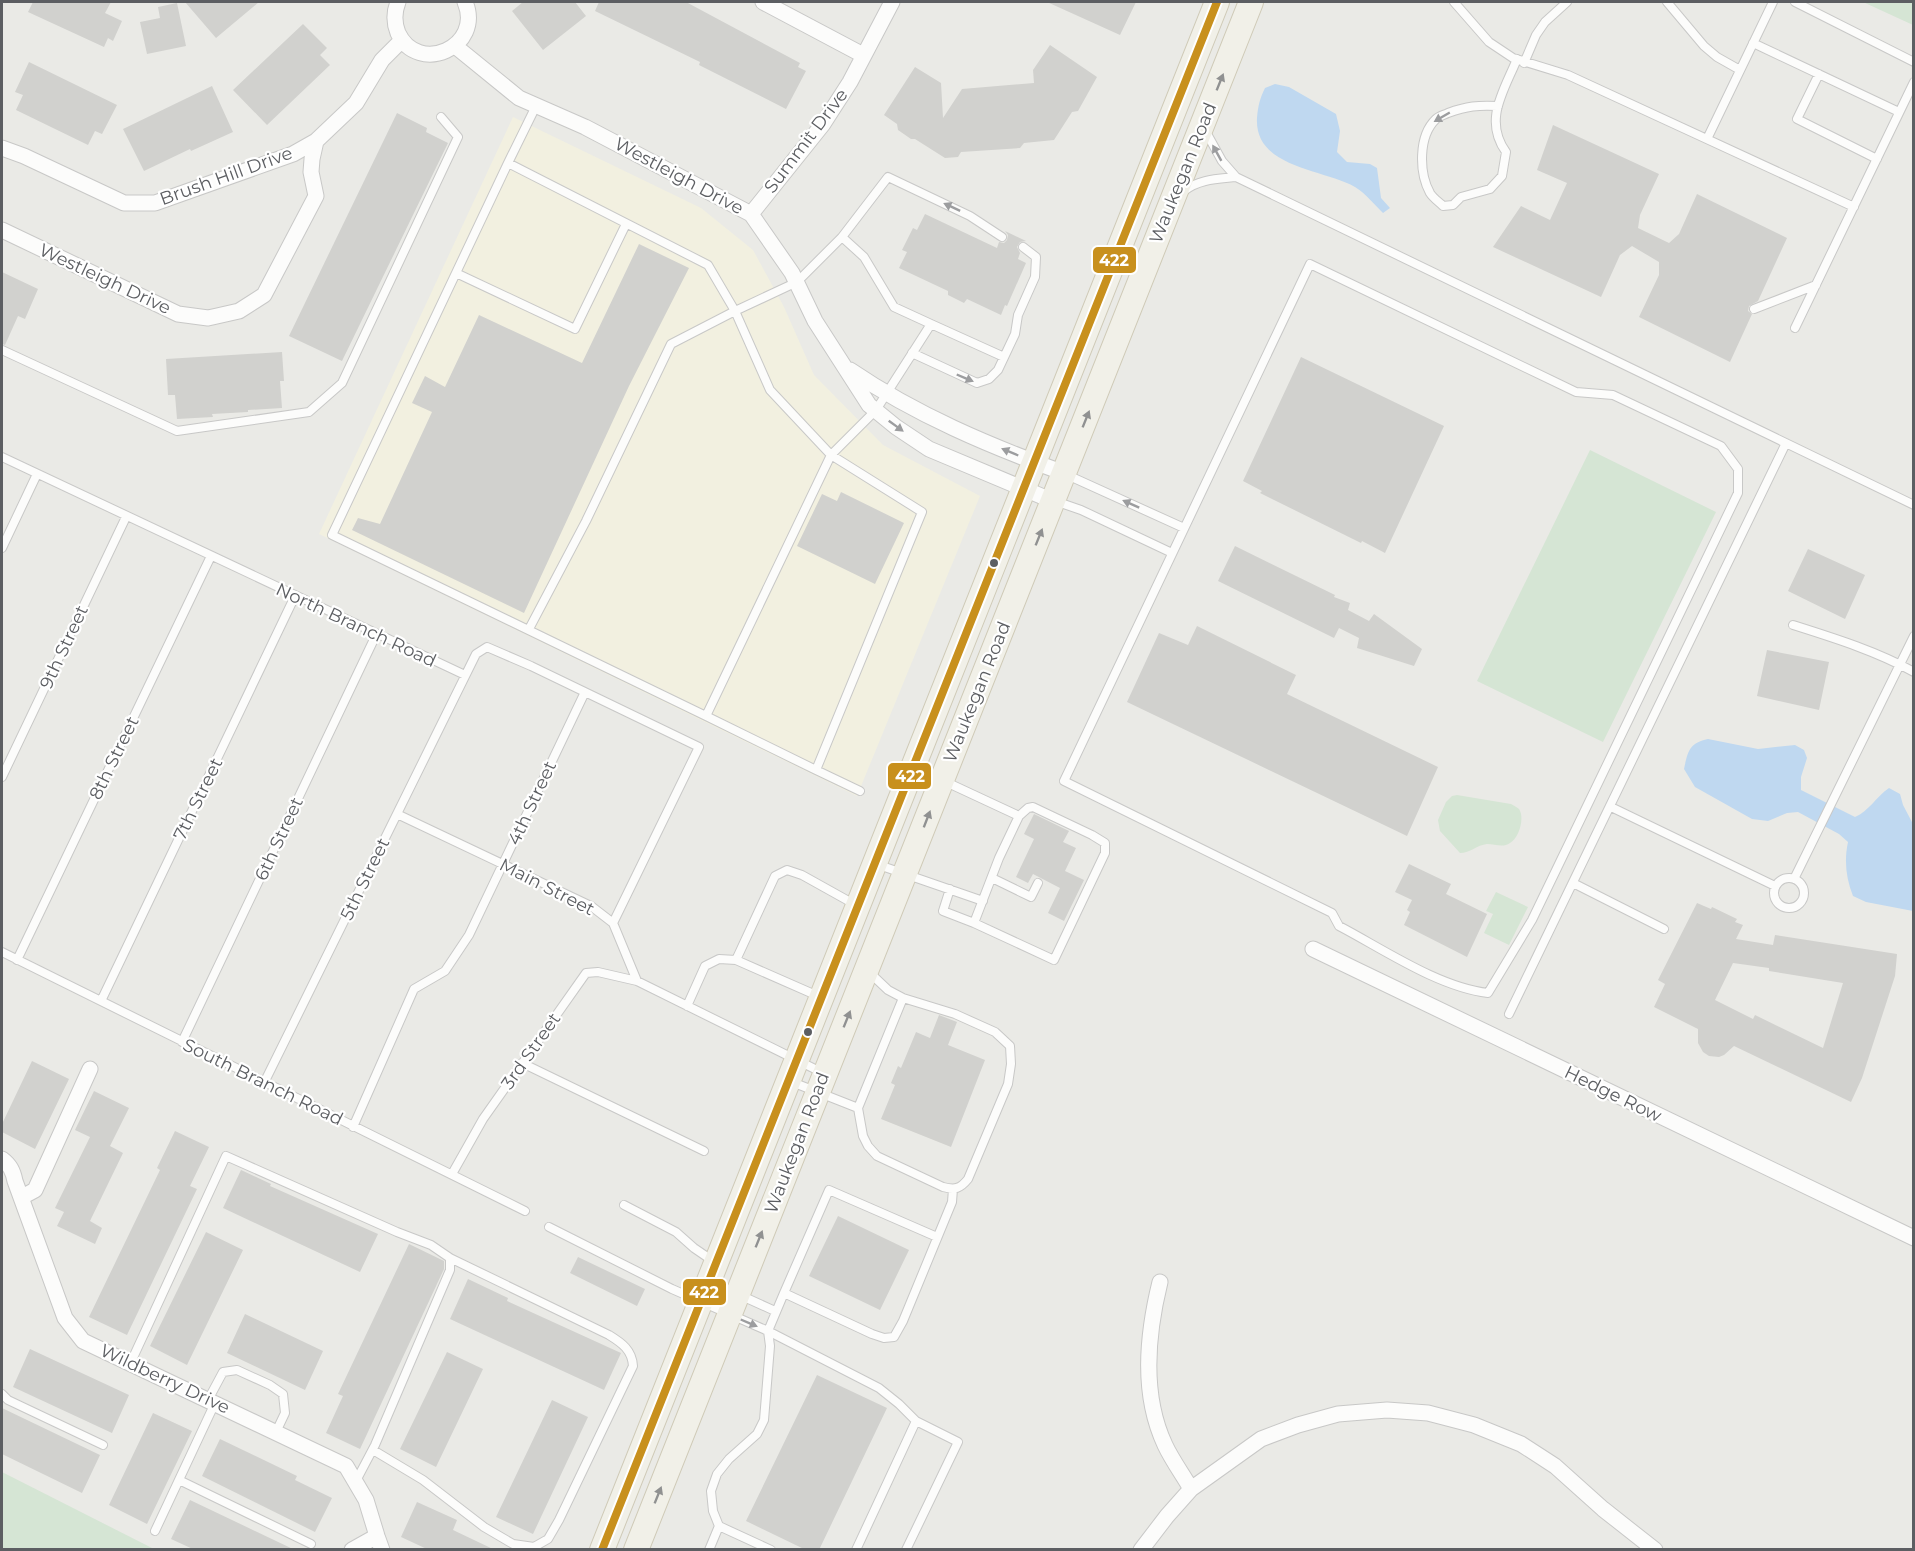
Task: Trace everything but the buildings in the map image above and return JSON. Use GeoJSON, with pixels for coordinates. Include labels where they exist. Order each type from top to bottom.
{"type":"FeatureCollection","features":[{"type":"Feature","properties":{"kind":"main road","name":"Waukegan Road"},"geometry":{"type":"LineString","coordinates":[[602,1550],[1217,2]]}},
{"type":"Feature","properties":{"kind":"main road","name":"Waukegan Road"},"geometry":{"type":"LineString","coordinates":[[636,1550],[1251,2]]}},
{"type":"Feature","properties":{"kind":"main road"},"geometry":{"type":"LineString","coordinates":[[878,856],[908,867]]}},
{"type":"Feature","properties":{"kind":"street"},"geometry":{"type":"LineString","coordinates":[[398,2],[395,23],[402,40],[417,52],[427,54],[436,54],[454,46],[462,39],[468,19],[465,2]]}},
{"type":"Feature","properties":{"kind":"street"},"geometry":{"type":"LineString","coordinates":[[763,2],[863,55]]}},
{"type":"Feature","properties":{"kind":"street","name":"Summit Drive"},"geometry":{"type":"LineString","coordinates":[[751,214],[822,124],[850,82],[892,2]]}},
{"type":"Feature","properties":{"kind":"street"},"geometry":{"type":"LineString","coordinates":[[316,141],[356,103],[382,60],[402,40]]}},
{"type":"Feature","properties":{"kind":"street","name":"Westleigh Drive"},"geometry":{"type":"LineString","coordinates":[[454,46],[519,98],[585,127],[751,214],[792,273],[815,321],[869,405],[929,449],[1053,501]]}},
{"type":"Feature","properties":{"kind":"street","name":"Westleigh Drive"},"geometry":{"type":"LineString","coordinates":[[2,230],[178,314],[208,318],[239,311],[264,295],[316,196],[311,172],[316,141]]}},
{"type":"Feature","properties":{"kind":"street","name":"Brush Hill Drive"},"geometry":{"type":"LineString","coordinates":[[2,148],[124,202],[155,203],[292,154],[316,141]]}},
{"type":"Feature","properties":{"kind":"street","name":"Westleigh Drive"},"geometry":{"type":"LineString","coordinates":[[845,366],[886,394],[932,418],[1064,473]]}},
{"type":"Feature","properties":{"kind":"street","name":"Hedge Row"},"geometry":{"type":"LineString","coordinates":[[1313,949],[1914,1238]]}},
{"type":"Feature","properties":{"kind":"street"},"geometry":{"type":"LineString","coordinates":[[22,1197],[35,1190],[90,1069]]}},
{"type":"Feature","properties":{"kind":"street","name":"Wildberry Drive"},"geometry":{"type":"LineString","coordinates":[[2,1159],[13,1172],[65,1318],[83,1341],[346,1466],[366,1500],[380,1543]]}},
{"type":"Feature","properties":{"kind":"street"},"geometry":{"type":"LineString","coordinates":[[1160,1282],[1151,1317],[1149,1386],[1165,1445],[1191,1489]]}},
{"type":"Feature","properties":{"kind":"street"},"geometry":{"type":"LineString","coordinates":[[1141,1550],[1191,1489],[1261,1439],[1298,1425],[1338,1414],[1387,1410],[1428,1413],[1474,1425],[1521,1444],[1555,1466],[1603,1509],[1655,1550]]}},
{"type":"Feature","properties":{"kind":"street"},"geometry":{"type":"LineString","coordinates":[[352,1550],[380,1543]]}},
{"type":"Feature","properties":{"kind":"lane"},"geometry":{"type":"LineString","coordinates":[[1454,2],[1489,42],[1521,61],[1568,75],[1854,207]]}},
{"type":"Feature","properties":{"kind":"lane"},"geometry":{"type":"LineString","coordinates":[[1498,106],[1472,105],[1437,118],[1425,134],[1423,157],[1425,182],[1432,196],[1443,206],[1453,205],[1461,197],[1490,189],[1502,176],[1506,152],[1500,143],[1494,122],[1498,106],[1536,35],[1545,22],[1567,2]]}},
{"type":"Feature","properties":{"kind":"lane"},"geometry":{"type":"LineString","coordinates":[[1667,2],[1704,46],[1717,57],[1740,70]]}},
{"type":"Feature","properties":{"kind":"lane"},"geometry":{"type":"LineString","coordinates":[[1707,139],[1773,2]]}},
{"type":"Feature","properties":{"kind":"lane"},"geometry":{"type":"LineString","coordinates":[[1795,2],[1914,62]]}},
{"type":"Feature","properties":{"kind":"lane"},"geometry":{"type":"LineString","coordinates":[[1753,43],[1899,112]]}},
{"type":"Feature","properties":{"kind":"lane"},"geometry":{"type":"LineString","coordinates":[[1819,74],[1797,118],[1877,159]]}},
{"type":"Feature","properties":{"kind":"lane"},"geometry":{"type":"LineString","coordinates":[[1795,328],[1914,82]]}},
{"type":"Feature","properties":{"kind":"lane"},"geometry":{"type":"LineString","coordinates":[[536,106],[332,535],[860,791]]}},
{"type":"Feature","properties":{"kind":"lane"},"geometry":{"type":"LineString","coordinates":[[2,350],[177,431],[309,412],[342,383],[458,137],[441,117]]}},
{"type":"Feature","properties":{"kind":"lane"},"geometry":{"type":"LineString","coordinates":[[1203,125],[1222,161],[1236,177],[1914,505]]}},
{"type":"Feature","properties":{"kind":"lane"},"geometry":{"type":"LineString","coordinates":[[508,163],[708,265],[735,311],[770,390],[831,455],[922,512],[816,770]]}},
{"type":"Feature","properties":{"kind":"lane"},"geometry":{"type":"LineString","coordinates":[[529,629],[586,521],[671,344],[797,282],[843,237],[888,177],[970,216],[1002,237]]}},
{"type":"Feature","properties":{"kind":"lane"},"geometry":{"type":"LineString","coordinates":[[1173,200],[1191,186],[1212,179],[1236,177]]}},
{"type":"Feature","properties":{"kind":"lane"},"geometry":{"type":"LineString","coordinates":[[456,273],[575,329],[626,224]]}},
{"type":"Feature","properties":{"kind":"lane"},"geometry":{"type":"LineString","coordinates":[[843,237],[864,257],[894,308],[1004,357]]}},
{"type":"Feature","properties":{"kind":"lane"},"geometry":{"type":"LineString","coordinates":[[912,354],[977,383],[989,379],[998,370],[1015,334],[1018,315],[1035,277],[1036,257],[1023,247]]}},
{"type":"Feature","properties":{"kind":"lane"},"geometry":{"type":"LineString","coordinates":[[1310,264],[1576,392],[1612,395],[1721,446],[1737,469],[1738,493],[1532,920],[1488,993],[1474,991],[1436,978],[1339,926],[1332,913],[1064,781],[1184,528],[1310,264]]}},
{"type":"Feature","properties":{"kind":"lane"},"geometry":{"type":"LineString","coordinates":[[1754,309],[1816,285]]}},
{"type":"Feature","properties":{"kind":"lane"},"geometry":{"type":"LineString","coordinates":[[706,716],[831,455],[876,410],[931,324]]}},
{"type":"Feature","properties":{"kind":"lane"},"geometry":{"type":"LineString","coordinates":[[1509,1014],[1786,443]]}},
{"type":"Feature","properties":{"kind":"lane","name":"North Branch Road"},"geometry":{"type":"LineString","coordinates":[[2,457],[465,675]]}},
{"type":"Feature","properties":{"kind":"lane"},"geometry":{"type":"LineString","coordinates":[[1064,473],[1184,528]]}},
{"type":"Feature","properties":{"kind":"lane"},"geometry":{"type":"LineString","coordinates":[[2,548],[37,474]]}},
{"type":"Feature","properties":{"kind":"lane"},"geometry":{"type":"LineString","coordinates":[[1053,501],[1081,510],[1172,554]]}},
{"type":"Feature","properties":{"kind":"lane","name":"9th Street"},"geometry":{"type":"LineString","coordinates":[[2,777],[126,517]]}},
{"type":"Feature","properties":{"kind":"lane","name":"8th Street"},"geometry":{"type":"LineString","coordinates":[[17,960],[211,556]]}},
{"type":"Feature","properties":{"kind":"lane","name":"7th Street"},"geometry":{"type":"LineString","coordinates":[[101,1001],[295,596]]}},
{"type":"Feature","properties":{"kind":"lane"},"geometry":{"type":"LineString","coordinates":[[1793,625],[1843,641],[1914,672]]}},
{"type":"Feature","properties":{"kind":"lane","name":"6th Street"},"geometry":{"type":"LineString","coordinates":[[182,1042],[376,635]]}},
{"type":"Feature","properties":{"kind":"lane"},"geometry":{"type":"LineString","coordinates":[[1794,879],[1914,636]]}},
{"type":"Feature","properties":{"kind":"lane"},"geometry":{"type":"LineString","coordinates":[[465,675],[476,654],[487,647],[699,747],[613,923]]}},
{"type":"Feature","properties":{"kind":"lane","name":"5th Street"},"geometry":{"type":"LineString","coordinates":[[264,1083],[465,675]]}},
{"type":"Feature","properties":{"kind":"lane","name":"4th Street"},"geometry":{"type":"LineString","coordinates":[[353,1127],[414,990],[445,971],[469,935],[585,692]]}},
{"type":"Feature","properties":{"kind":"lane"},"geometry":{"type":"LineString","coordinates":[[942,780],[1019,816]]}},
{"type":"Feature","properties":{"kind":"lane"},"geometry":{"type":"LineString","coordinates":[[950,889],[944,911],[1054,960],[1105,853],[1105,843],[1044,810],[1028,807],[1019,816],[974,923]]}},
{"type":"Feature","properties":{"kind":"lane"},"geometry":{"type":"LineString","coordinates":[[1611,807],[1775,886]]}},
{"type":"Feature","properties":{"kind":"lane","name":"Main Street"},"geometry":{"type":"LineString","coordinates":[[397,814],[591,906],[613,923],[637,981]]}},
{"type":"Feature","properties":{"kind":"lane"},"geometry":{"type":"LineString","coordinates":[[908,867],[950,889],[982,901]]}},
{"type":"Feature","properties":{"kind":"lane"},"geometry":{"type":"LineString","coordinates":[[736,960],[775,876],[787,870],[858,906]]}},
{"type":"Feature","properties":{"kind":"lane"},"geometry":{"type":"LineString","coordinates":[[992,878],[1031,897],[1038,883]]}},
{"type":"Feature","properties":{"kind":"lane"},"geometry":{"type":"LineString","coordinates":[[1785,878],[1794,879],[1804,891],[1802,901],[1789,909],[1779,905],[1774,897],[1775,886],[1785,878]]}},
{"type":"Feature","properties":{"kind":"lane"},"geometry":{"type":"LineString","coordinates":[[1573,883],[1664,928]]}},
{"type":"Feature","properties":{"kind":"lane","name":"South Branch Road"},"geometry":{"type":"LineString","coordinates":[[2,952],[525,1211]]}},
{"type":"Feature","properties":{"kind":"lane"},"geometry":{"type":"LineString","coordinates":[[687,1006],[705,966],[719,959],[736,960],[822,998]]}},
{"type":"Feature","properties":{"kind":"lane"},"geometry":{"type":"LineString","coordinates":[[867,970],[888,990],[903,998],[955,1014],[994,1032],[1010,1046],[1011,1064],[1008,1084],[968,1179],[962,1187],[953,1189],[943,1186],[877,1156],[863,1136],[858,1108],[903,998]]}},
{"type":"Feature","properties":{"kind":"lane","name":"3rd Street"},"geometry":{"type":"LineString","coordinates":[[452,1174],[483,1119],[586,973],[598,972],[637,981]]}},
{"type":"Feature","properties":{"kind":"lane"},"geometry":{"type":"LineString","coordinates":[[637,981],[687,1006],[792,1070],[821,1083],[858,1108]]}},
{"type":"Feature","properties":{"kind":"lane"},"geometry":{"type":"LineString","coordinates":[[522,1063],[704,1151]]}},
{"type":"Feature","properties":{"kind":"lane"},"geometry":{"type":"LineString","coordinates":[[792,1070],[821,1083]]}},
{"type":"Feature","properties":{"kind":"lane"},"geometry":{"type":"LineString","coordinates":[[130,1362],[226,1156],[431,1245],[450,1258],[609,1335],[624,1345],[633,1357],[633,1366],[559,1520],[548,1539],[534,1547],[513,1544],[484,1527],[423,1480],[373,1450]]}},
{"type":"Feature","properties":{"kind":"lane"},"geometry":{"type":"LineString","coordinates":[[784,1293],[872,1334],[884,1338],[894,1336],[903,1321],[952,1202],[953,1189]]}},
{"type":"Feature","properties":{"kind":"lane"},"geometry":{"type":"LineString","coordinates":[[771,1550],[719,1526],[713,1511],[711,1491],[717,1474],[729,1459],[757,1434],[764,1420],[770,1346],[768,1331],[829,1190],[937,1237]]}},
{"type":"Feature","properties":{"kind":"lane"},"geometry":{"type":"LineString","coordinates":[[624,1205],[676,1232],[694,1248],[709,1282],[733,1304],[775,1311]]}},
{"type":"Feature","properties":{"kind":"lane"},"geometry":{"type":"LineString","coordinates":[[549,1227],[709,1282],[768,1331],[879,1388],[916,1421],[958,1442],[906,1550]]}},
{"type":"Feature","properties":{"kind":"lane"},"geometry":{"type":"LineString","coordinates":[[356,1481],[373,1450],[450,1270],[450,1258]]}},
{"type":"Feature","properties":{"kind":"lane"},"geometry":{"type":"LineString","coordinates":[[154,1531],[179,1480],[223,1372],[237,1370],[270,1385],[283,1394],[285,1413],[276,1432]]}},
{"type":"Feature","properties":{"kind":"lane"},"geometry":{"type":"LineString","coordinates":[[2,1394],[8,1400],[103,1445]]}},
{"type":"Feature","properties":{"kind":"lane"},"geometry":{"type":"LineString","coordinates":[[856,1550],[916,1421]]}},
{"type":"Feature","properties":{"kind":"lane"},"geometry":{"type":"LineString","coordinates":[[179,1480],[311,1544]]}},
{"type":"Feature","properties":{"kind":"lane"},"geometry":{"type":"LineString","coordinates":[[709,1550],[719,1526]]}},
{"type":"Feature","properties":{"kind":"shaded area"},"geometry":{"type":"Polygon","coordinates":[[[513,117],[701,208],[753,250],[784,307],[814,375],[883,445],[980,496],[857,796],[319,534],[513,117]]]}},
{"type":"Feature","properties":{"kind":"green space"},"geometry":{"type":"Polygon","coordinates":[[[1863,2],[1913,2],[1913,25],[1863,2]]]}},
{"type":"Feature","properties":{"kind":"green space"},"geometry":{"type":"Polygon","coordinates":[[[1590,450],[1716,512],[1603,742],[1477,681],[1590,450]]]}},
{"type":"Feature","properties":{"kind":"green space"},"geometry":{"type":"Polygon","coordinates":[[[1452,796],[1511,804],[1519,809],[1520,828],[1516,837],[1502,846],[1487,844],[1460,853],[1440,831],[1438,820],[1446,802],[1452,796]]]}},
{"type":"Feature","properties":{"kind":"green space"},"geometry":{"type":"Polygon","coordinates":[[[1496,892],[1528,907],[1509,945],[1484,933],[1493,914],[1486,911],[1496,892]]]}},
{"type":"Feature","properties":{"kind":"green space"},"geometry":{"type":"Polygon","coordinates":[[[2,1472],[154,1549],[2,1549],[2,1472]]]}},
{"type":"Feature","properties":{"kind":"water"},"geometry":{"type":"Polygon","coordinates":[[[1275,84],[1289,87],[1336,114],[1340,131],[1337,152],[1347,162],[1370,164],[1377,168],[1381,198],[1390,208],[1383,213],[1355,187],[1293,164],[1278,157],[1267,147],[1259,135],[1257,114],[1265,88],[1275,84]]]}},
{"type":"Feature","properties":{"kind":"water"},"geometry":{"type":"Polygon","coordinates":[[[1708,739],[1758,749],[1795,745],[1804,750],[1807,758],[1801,777],[1801,790],[1855,817],[1889,788],[1900,794],[1913,824],[1913,911],[1866,902],[1853,896],[1846,869],[1848,842],[1839,834],[1798,812],[1787,813],[1768,821],[1752,819],[1695,787],[1684,769],[1687,757],[1693,746],[1708,739]]]}},
{"type":"Feature","properties":{"kind":"transit line","name":"422"},"geometry":{"type":"LineString","coordinates":[[602,1550],[1217,2]]}}]}
